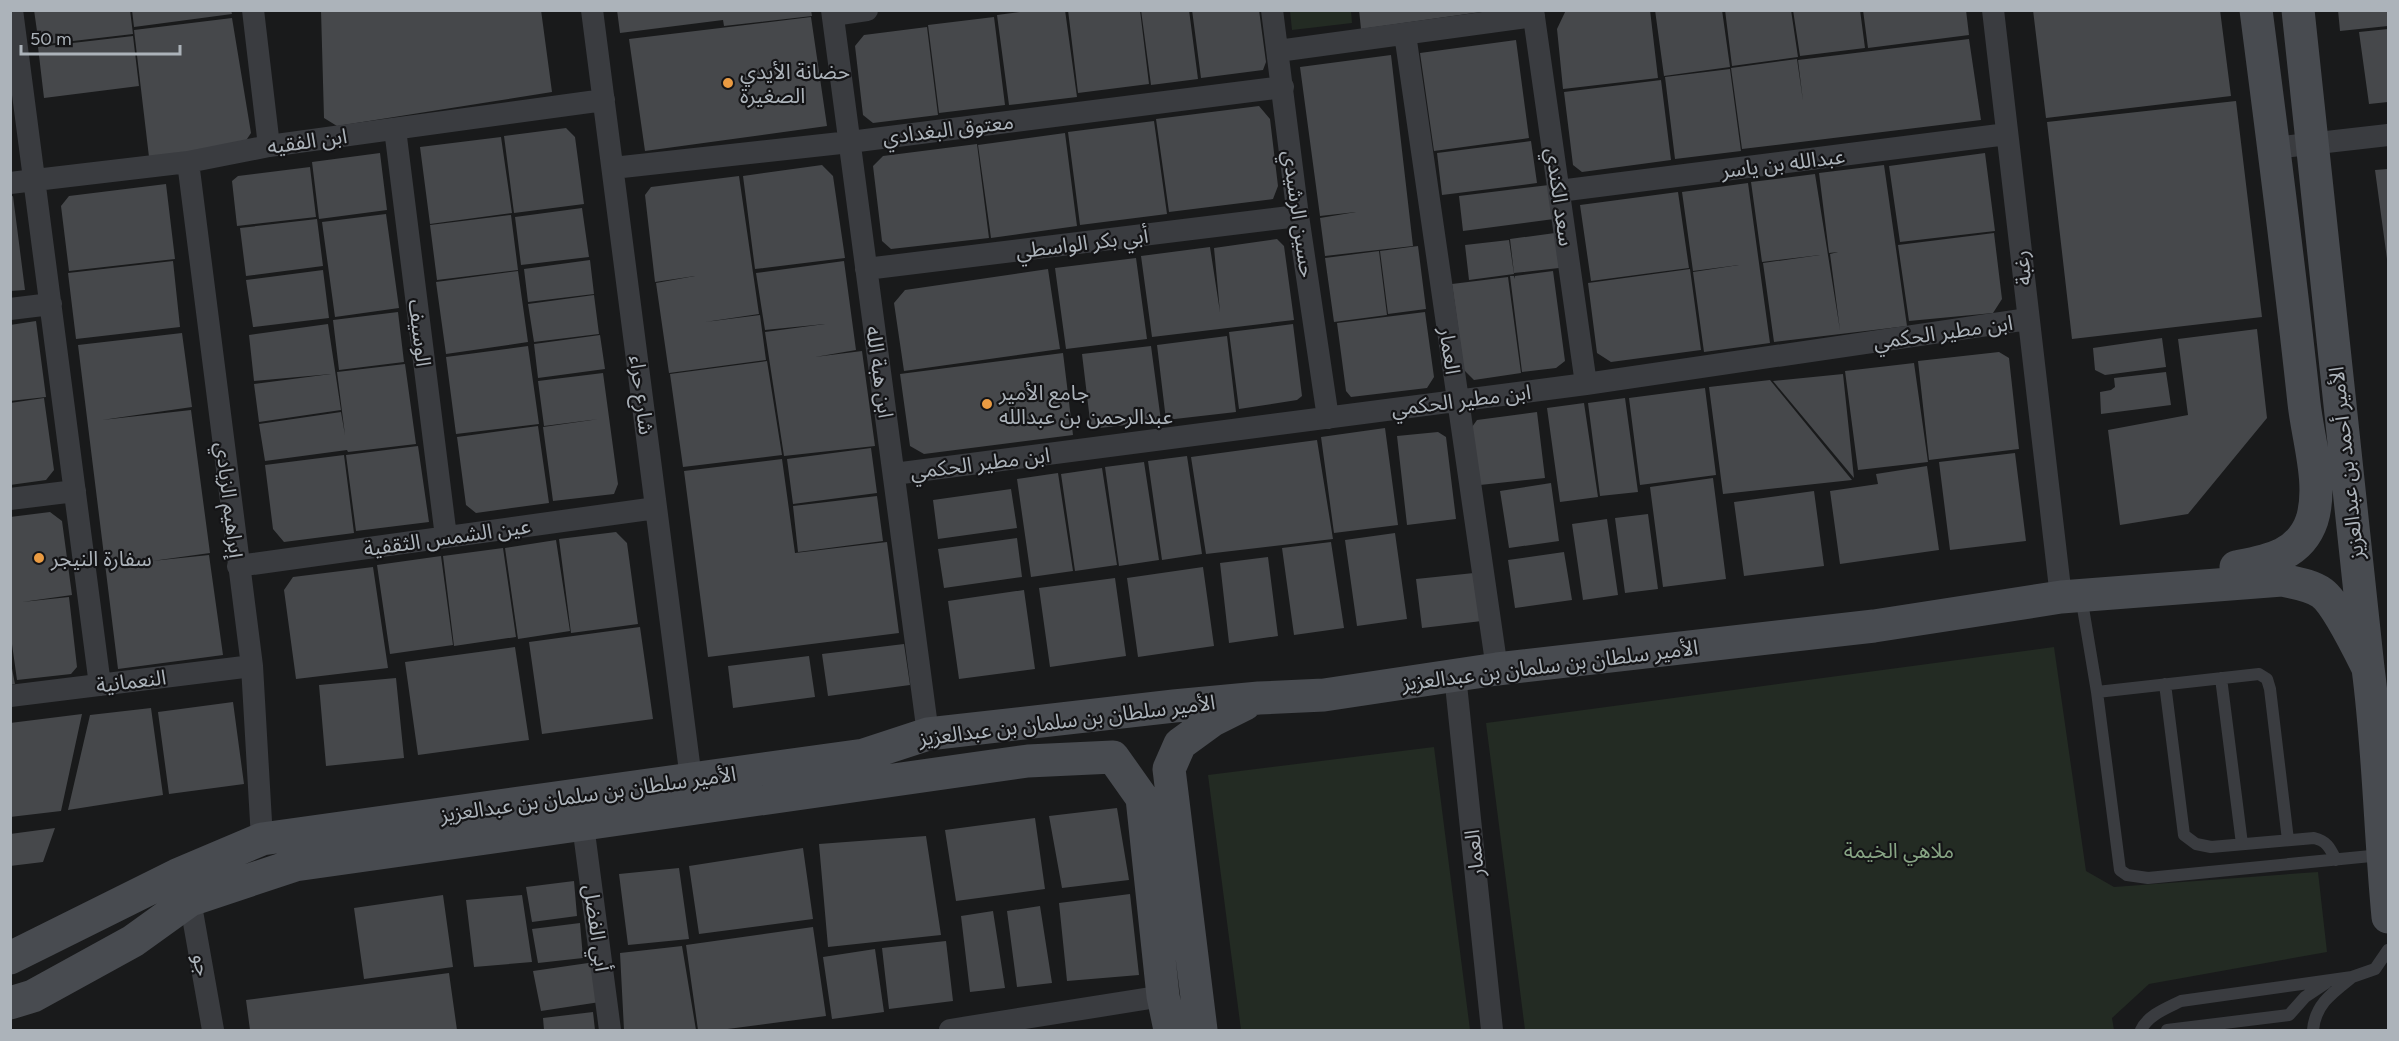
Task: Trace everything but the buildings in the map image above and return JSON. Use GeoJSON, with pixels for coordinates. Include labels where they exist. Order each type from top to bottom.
{"type":"FeatureCollection","features":[{"type":"Feature","properties":{"kind":"street"},"geometry":{"type":"LineString","coordinates":[[12,10],[14,57],[51,304],[100,685]]}},
{"type":"Feature","properties":{"kind":"street"},"geometry":{"type":"LineString","coordinates":[[253,10],[269,146]]}},
{"type":"Feature","properties":{"kind":"street","name":"شارع حراء"},"geometry":{"type":"LineString","coordinates":[[592,10],[691,779]]}},
{"type":"Feature","properties":{"kind":"street"},"geometry":{"type":"LineString","coordinates":[[832,13],[867,10]]}},
{"type":"Feature","properties":{"kind":"street","name":"حسين الرشيدي"},"geometry":{"type":"LineString","coordinates":[[1272,10],[1298,216],[1328,418]]}},
{"type":"Feature","properties":{"kind":"street","name":"رغبة"},"geometry":{"type":"LineString","coordinates":[[1993,10],[2028,319],[2071,596]]}},
{"type":"Feature","properties":{"kind":"street","name":"الأمير أحمد بن عبدالعزيز"},"geometry":{"type":"LineString","coordinates":[[2116,593],[2276,559],[2298,543],[2311,522],[2317,499],[2306,422],[2288,250],[2256,10]]}},
{"type":"Feature","properties":{"kind":"street","name":"الأمير أحمد بن عبدالعزيز"},"geometry":{"type":"LineString","coordinates":[[2298,10],[2368,668],[2381,704],[2382,855],[2388,917]]}},
{"type":"Feature","properties":{"kind":"street","name":"ابن هبة الله"},"geometry":{"type":"LineString","coordinates":[[832,13],[928,734]]}},
{"type":"Feature","properties":{"kind":"street"},"geometry":{"type":"LineString","coordinates":[[1278,51],[1405,34],[1534,13]]}},
{"type":"Feature","properties":{"kind":"street","name":"سعد الكندي"},"geometry":{"type":"LineString","coordinates":[[1534,13],[1586,384]]}},
{"type":"Feature","properties":{"kind":"street","name":"العمار"},"geometry":{"type":"LineString","coordinates":[[1405,34],[1497,669]]}},
{"type":"Feature","properties":{"kind":"street","name":"معتوق البغدادي"},"geometry":{"type":"LineString","coordinates":[[613,168],[850,142],[1283,87]]}},
{"type":"Feature","properties":{"kind":"street","name":"ابن الفقيه"},"geometry":{"type":"LineString","coordinates":[[10,183],[188,162],[269,146],[604,100]]}},
{"type":"Feature","properties":{"kind":"street","name":"الوسيف"},"geometry":{"type":"LineString","coordinates":[[395,129],[446,537]]}},
{"type":"Feature","properties":{"kind":"street","name":"عبدالله بن ياسر"},"geometry":{"type":"LineString","coordinates":[[1559,191],[2007,134]]}},
{"type":"Feature","properties":{"kind":"street"},"geometry":{"type":"LineString","coordinates":[[2274,148],[2388,135]]}},
{"type":"Feature","properties":{"kind":"street","name":"إبراهيم الزيادي"},"geometry":{"type":"LineString","coordinates":[[188,162],[252,666],[262,839]]}},
{"type":"Feature","properties":{"kind":"street","name":"أبي بكر الواسطي"},"geometry":{"type":"LineString","coordinates":[[866,269],[1298,216]]}},
{"type":"Feature","properties":{"kind":"street"},"geometry":{"type":"LineString","coordinates":[[10,309],[51,304]]}},
{"type":"Feature","properties":{"kind":"street","name":"ابن مطير الحكمي"},"geometry":{"type":"LineString","coordinates":[[894,474],[1586,384],[2028,319]]}},
{"type":"Feature","properties":{"kind":"street"},"geometry":{"type":"LineString","coordinates":[[10,499],[75,491]]}},
{"type":"Feature","properties":{"kind":"street","name":"عين الشمس الثقفية"},"geometry":{"type":"LineString","coordinates":[[238,566],[657,508]]}},
{"type":"Feature","properties":{"kind":"street"},"geometry":{"type":"LineString","coordinates":[[2116,593],[2282,580],[2312,587],[2323,593],[2332,606],[2368,668]]}},
{"type":"Feature","properties":{"kind":"street","name":"الأمير سلطان بن سلمان بن عبدالعزيز"},"geometry":{"type":"LineString","coordinates":[[870,769],[928,734],[1259,698],[1324,695],[1497,669],[1874,626],[2071,596],[2116,593]]}},
{"type":"Feature","properties":{"kind":"street","name":"النعمانية"},"geometry":{"type":"LineString","coordinates":[[10,696],[252,666]]}},
{"type":"Feature","properties":{"kind":"street","name":"العمار"},"geometry":{"type":"LineString","coordinates":[[1455,675],[1492,1030]]}},
{"type":"Feature","properties":{"kind":"street"},"geometry":{"type":"LineString","coordinates":[[1201,1030],[1169,768],[1180,744],[1213,720],[1259,698]]}},
{"type":"Feature","properties":{"kind":"street","name":"الأمير سلطان بن سلمان بن عبدالعزيز"},"geometry":{"type":"LineString","coordinates":[[10,1003],[33,996],[133,940],[190,900],[295,865],[583,825],[815,776],[870,769],[1113,757],[1142,798],[1163,996]]}},
{"type":"Feature","properties":{"kind":"street","name":"الأمير سلطان بن سلمان بن عبدالعزيز"},"geometry":{"type":"LineString","coordinates":[[10,958],[177,875],[262,839],[691,779],[815,776]]}},
{"type":"Feature","properties":{"kind":"street","name":"أبي الفضل"},"geometry":{"type":"LineString","coordinates":[[583,825],[610,1030]]}},
{"type":"Feature","properties":{"kind":"street","name":"جو"},"geometry":{"type":"LineString","coordinates":[[190,900],[213,1030]]}},
{"type":"Feature","properties":{"kind":"street"},"geometry":{"type":"LineString","coordinates":[[950,1030],[1163,996],[1170,1030]]}},
{"type":"Feature","properties":{"kind":"lane"},"geometry":{"type":"LineString","coordinates":[[2071,596],[2097,692],[2120,870],[2127,875],[2148,878],[2382,855]]}},
{"type":"Feature","properties":{"kind":"lane"},"geometry":{"type":"LineString","coordinates":[[2097,692],[2259,674],[2267,680],[2270,689],[2288,840]]}},
{"type":"Feature","properties":{"kind":"lane"},"geometry":{"type":"LineString","coordinates":[[2221,678],[2242,844]]}},
{"type":"Feature","properties":{"kind":"lane"},"geometry":{"type":"LineString","coordinates":[[2165,684],[2184,835],[2196,844],[2211,847],[2314,837],[2322,839],[2329,845],[2336,860]]}},
{"type":"Feature","properties":{"kind":"lane"},"geometry":{"type":"LineString","coordinates":[[2141,1030],[2143,1025],[2158,1012],[2181,1000],[2352,978],[2375,969],[2388,950]]}},
{"type":"Feature","properties":{"kind":"lane"},"geometry":{"type":"LineString","coordinates":[[2313,1030],[2313,1019],[2320,1005],[2352,978]]}},
{"type":"Feature","properties":{"kind":"lane"},"geometry":{"type":"LineString","coordinates":[[2167,1030],[2289,1015],[2305,997],[2330,981]]}},
{"type":"Feature","properties":{"kind":"green space"},"geometry":{"type":"Polygon","coordinates":[[[1290,11],[1351,11],[1352,23],[1292,30],[1290,11]]]}},
{"type":"Feature","properties":{"kind":"green space","name":"ملاهي الخيمة"},"geometry":{"type":"Polygon","coordinates":[[[2054,647],[2086,871],[2114,887],[2318,872],[2327,952],[2149,984],[2112,1018],[2114,1030],[1525,1030],[1486,723],[2054,647]]]}},
{"type":"Feature","properties":{"kind":"green space"},"geometry":{"type":"Polygon","coordinates":[[[1434,747],[1470,1030],[1241,1030],[1208,775],[1434,747]]]}},
{"type":"Feature","properties":{"kind":"place","name":"حضانة الأيدي الصغيرة"},"geometry":{"type":"Point","coordinates":[728,83]}},
{"type":"Feature","properties":{"kind":"place","name":"جامع الأمير عبدالرحمن بن عبدالله"},"geometry":{"type":"Point","coordinates":[987,404]}},
{"type":"Feature","properties":{"kind":"place","name":"سفارة النيجر"},"geometry":{"type":"Point","coordinates":[39,558]}}]}
